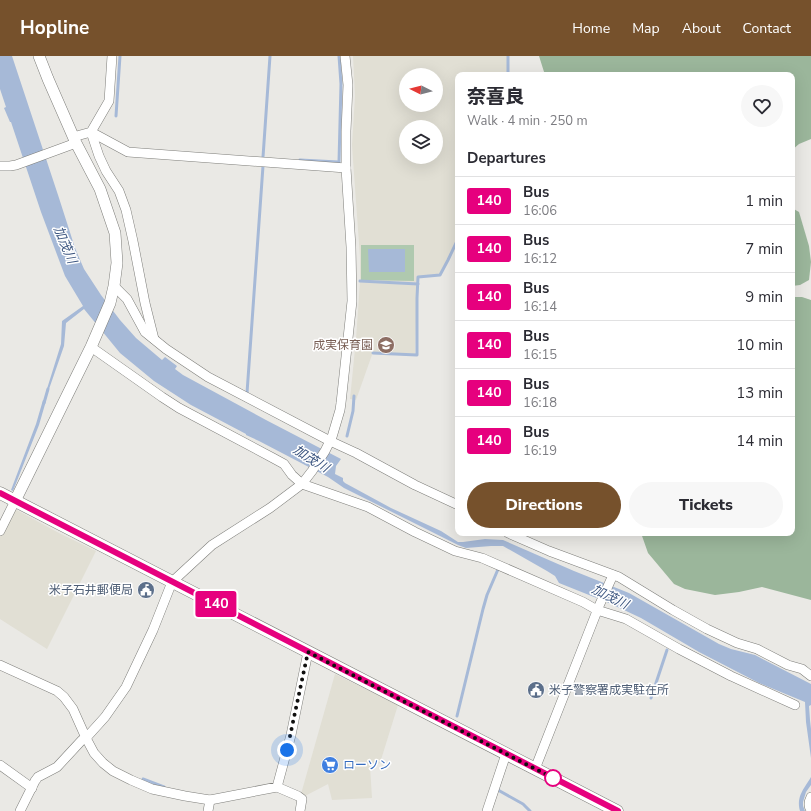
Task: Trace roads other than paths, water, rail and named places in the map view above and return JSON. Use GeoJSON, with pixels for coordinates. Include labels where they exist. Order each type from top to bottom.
{"type":"FeatureCollection","features":[{"type":"Feature","properties":{"kind":"main road"},"geometry":{"type":"LineString","coordinates":[[0,493],[618,811]]}},
{"type":"Feature","properties":{"kind":"street"},"geometry":{"type":"LineString","coordinates":[[0,531],[93,343],[110,304],[117,263],[115,233],[100,189],[72,142],[39,56]]}},
{"type":"Feature","properties":{"kind":"street"},"geometry":{"type":"LineString","coordinates":[[0,166],[16,165],[72,142],[91,132],[109,101],[112,56]]}},
{"type":"Feature","properties":{"kind":"street"},"geometry":{"type":"LineString","coordinates":[[20,811],[38,778],[58,767],[105,717],[126,687],[153,630],[172,582],[212,545],[270,508],[302,484],[315,467],[330,441],[340,410],[352,301],[351,247],[346,168],[348,85],[345,56]]}},
{"type":"Feature","properties":{"kind":"street"},"geometry":{"type":"LineString","coordinates":[[91,132],[128,152],[346,168]]}},
{"type":"Feature","properties":{"kind":"street"},"geometry":{"type":"LineString","coordinates":[[91,132],[99,156],[106,171],[119,191],[126,210],[154,339]]}},
{"type":"Feature","properties":{"kind":"street"},"geometry":{"type":"LineString","coordinates":[[114,286],[127,299],[146,332],[166,349],[208,377],[415,485],[455,504]]}},
{"type":"Feature","properties":{"kind":"street"},"geometry":{"type":"LineString","coordinates":[[93,343],[162,397],[179,408],[284,464],[292,475],[302,484],[368,507],[455,551],[482,558],[583,602],[626,618],[679,649],[731,676],[795,705]]}},
{"type":"Feature","properties":{"kind":"street"},"geometry":{"type":"LineString","coordinates":[[515,536],[549,551],[613,575],[709,630],[737,643],[757,649],[788,665],[802,670],[811,676]]}},
{"type":"Feature","properties":{"kind":"street"},"geometry":{"type":"LineString","coordinates":[[535,769],[598,608],[613,575]]}},
{"type":"Feature","properties":{"kind":"street"},"geometry":{"type":"LineString","coordinates":[[277,787],[291,736],[308,652]]}},
{"type":"Feature","properties":{"kind":"street"},"geometry":{"type":"LineString","coordinates":[[0,665],[56,691],[64,697],[73,709],[94,753],[113,771],[131,780],[152,789],[210,800],[277,787],[298,796],[302,800],[300,811]]}},
{"type":"Feature","properties":{"kind":"street"},"geometry":{"type":"LineString","coordinates":[[487,811],[506,754]]}},
{"type":"Feature","properties":{"kind":"street"},"geometry":{"type":"LineString","coordinates":[[0,765],[32,788]]}},
{"type":"Feature","properties":{"kind":"street"},"geometry":{"type":"LineString","coordinates":[[811,797],[809,801],[811,810]]}},
{"type":"Feature","properties":{"kind":"street"},"geometry":{"type":"LineString","coordinates":[[208,811],[210,800]]}},
{"type":"Feature","properties":{"kind":"water","name":"加茂川"},"geometry":{"type":"Polygon","coordinates":[[[0,56],[12,56],[75,248],[84,269],[101,295],[136,338],[162,360],[165,357],[177,366],[175,369],[183,375],[341,459],[336,466],[335,474],[343,478],[345,483],[391,508],[441,531],[458,542],[485,539],[503,540],[629,593],[719,644],[731,649],[755,655],[811,684],[811,705],[809,706],[811,758],[805,702],[759,683],[699,652],[641,618],[609,603],[559,583],[555,576],[503,546],[466,548],[458,545],[344,488],[328,477],[246,435],[191,405],[154,381],[120,353],[84,309],[66,323],[64,346],[48,392],[46,392],[61,344],[62,321],[83,306],[65,276],[41,212],[11,122],[4,108],[6,107],[0,89],[0,56]]]}},
{"type":"Feature","properties":{"kind":"water"},"geometry":{"type":"Polygon","coordinates":[[[368,249],[405,249],[405,272],[369,272],[368,249]]]}},
{"type":"Feature","properties":{"kind":"water"},"geometry":{"type":"Polygon","coordinates":[[[43,400],[46,401],[39,425],[13,491],[11,490],[36,424],[43,400]]]}},
{"type":"Feature","properties":{"kind":"water"},"geometry":{"type":"Polygon","coordinates":[[[811,777],[811,785],[806,792],[803,802],[805,811],[800,811],[800,797],[803,789],[811,777]]]}},
{"type":"Feature","properties":{"kind":"waterway"},"geometry":{"type":"LineString","coordinates":[[116,116],[120,56]]}},
{"type":"Feature","properties":{"kind":"waterway"},"geometry":{"type":"LineString","coordinates":[[263,157],[270,56]]}},
{"type":"Feature","properties":{"kind":"waterway"},"geometry":{"type":"LineString","coordinates":[[339,56],[341,84],[339,162]]}},
{"type":"Feature","properties":{"kind":"waterway"},"geometry":{"type":"LineString","coordinates":[[508,56],[508,72]]}},
{"type":"Feature","properties":{"kind":"waterway"},"geometry":{"type":"LineString","coordinates":[[300,160],[338,162]]}},
{"type":"Feature","properties":{"kind":"waterway"},"geometry":{"type":"LineString","coordinates":[[247,393],[263,166]]}},
{"type":"Feature","properties":{"kind":"waterway"},"geometry":{"type":"LineString","coordinates":[[373,353],[417,355],[418,277],[440,275],[455,245]]}},
{"type":"Feature","properties":{"kind":"waterway"},"geometry":{"type":"LineString","coordinates":[[360,281],[418,284]]}},
{"type":"Feature","properties":{"kind":"waterway"},"geometry":{"type":"LineString","coordinates":[[44,403],[48,389]]}},
{"type":"Feature","properties":{"kind":"waterway"},"geometry":{"type":"LineString","coordinates":[[347,436],[353,411],[354,396]]}},
{"type":"Feature","properties":{"kind":"waterway"},"geometry":{"type":"LineString","coordinates":[[457,716],[483,609],[487,595],[499,567]]}},
{"type":"Feature","properties":{"kind":"waterway"},"geometry":{"type":"LineString","coordinates":[[651,698],[667,650]]}},
{"type":"Feature","properties":{"kind":"waterway"},"geometry":{"type":"LineString","coordinates":[[143,779],[164,787]]}},
{"type":"Feature","properties":{"kind":"waterway"},"geometry":{"type":"LineString","coordinates":[[498,790],[523,804],[530,811]]}},
{"type":"Feature","properties":{"kind":"place","name":"成実保育園"},"geometry":{"type":"Point","coordinates":[386,345]}},
{"type":"Feature","properties":{"kind":"place","name":"米子石井郵便局"},"geometry":{"type":"Point","coordinates":[146,590]}},
{"type":"Feature","properties":{"kind":"place","name":"米子警察署成実駐在所"},"geometry":{"type":"Point","coordinates":[536,690]}},
{"type":"Feature","properties":{"kind":"place","name":"ローソン"},"geometry":{"type":"Point","coordinates":[330,765]}}]}
